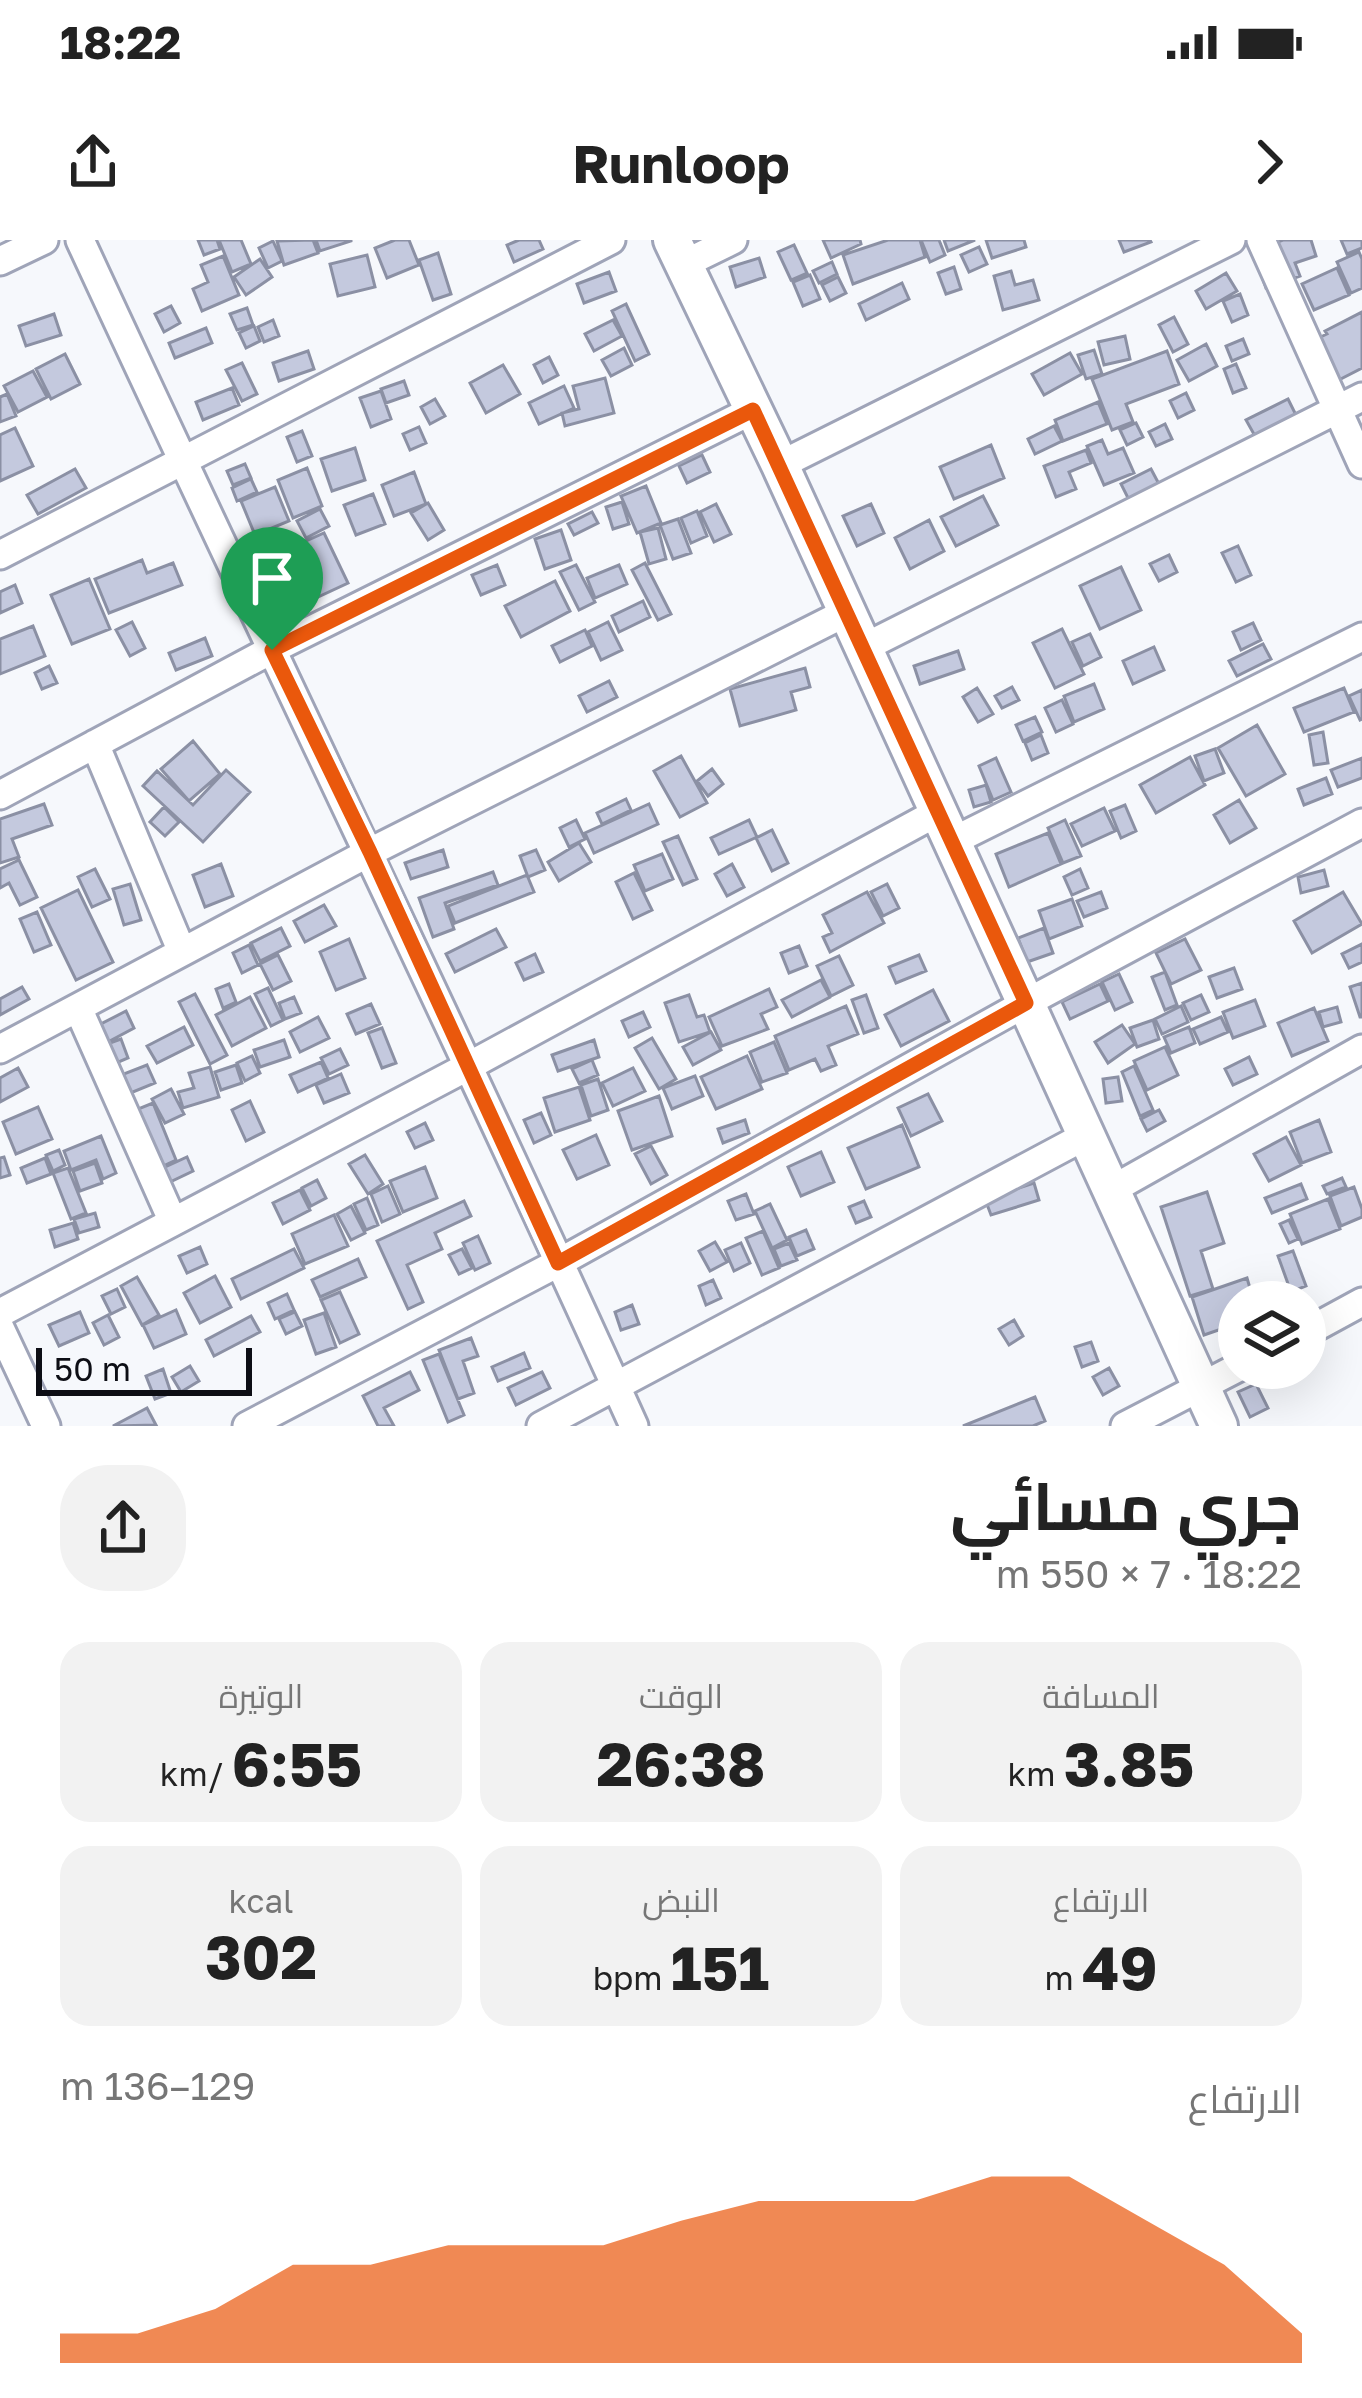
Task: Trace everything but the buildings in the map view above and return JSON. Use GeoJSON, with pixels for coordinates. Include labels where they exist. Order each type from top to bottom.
{"type":"FeatureCollection","features":[{"type":"Feature","properties":{"kind":"street"},"geometry":{"type":"LineString","coordinates":[[0,261],[44,240]]}},
{"type":"Feature","properties":{"kind":"street"},"geometry":{"type":"LineString","coordinates":[[80,240],[370,852],[634,1426]]}},
{"type":"Feature","properties":{"kind":"street"},"geometry":{"type":"LineString","coordinates":[[0,555],[611,240]]}},
{"type":"Feature","properties":{"kind":"street"},"geometry":{"type":"LineString","coordinates":[[733,240],[678,252],[1219,1426]]}},
{"type":"Feature","properties":{"kind":"street"},"geometry":{"type":"LineString","coordinates":[[779,465],[1231,240]]}},
{"type":"Feature","properties":{"kind":"street"},"geometry":{"type":"LineString","coordinates":[[1261,240],[1350,403],[1362,464]]}},
{"type":"Feature","properties":{"kind":"street"},"geometry":{"type":"LineString","coordinates":[[863,648],[1350,403]]}},
{"type":"Feature","properties":{"kind":"street"},"geometry":{"type":"LineString","coordinates":[[0,795],[272,650],[753,410]]}},
{"type":"Feature","properties":{"kind":"street"},"geometry":{"type":"LineString","coordinates":[[0,1049],[370,852],[847,612]]}},
{"type":"Feature","properties":{"kind":"street"},"geometry":{"type":"LineString","coordinates":[[0,1313],[467,1067],[945,826],[1362,637]]}},
{"type":"Feature","properties":{"kind":"street"},"geometry":{"type":"LineString","coordinates":[[95,744],[182,952]]}},
{"type":"Feature","properties":{"kind":"street"},"geometry":{"type":"LineString","coordinates":[[247,1426],[558,1263],[1362,823]]}},
{"type":"Feature","properties":{"kind":"street"},"geometry":{"type":"LineString","coordinates":[[78,1008],[173,1222]]}},
{"type":"Feature","properties":{"kind":"street"},"geometry":{"type":"LineString","coordinates":[[1113,1190],[1362,1048]]}},
{"type":"Feature","properties":{"kind":"street"},"geometry":{"type":"LineString","coordinates":[[541,1426],[1087,1135]]}},
{"type":"Feature","properties":{"kind":"street"},"geometry":{"type":"LineString","coordinates":[[1326,1322],[1362,1302]]}},
{"type":"Feature","properties":{"kind":"street"},"geometry":{"type":"LineString","coordinates":[[0,1328],[46,1426]]}},
{"type":"Feature","properties":{"kind":"street"},"geometry":{"type":"LineString","coordinates":[[1125,1426],[1218,1378]]}},
{"type":"Feature","properties":{"kind":"route"},"geometry":{"type":"LineString","coordinates":[[753,410],[1026,1003],[558,1263],[272,650],[753,410]]}}]}
